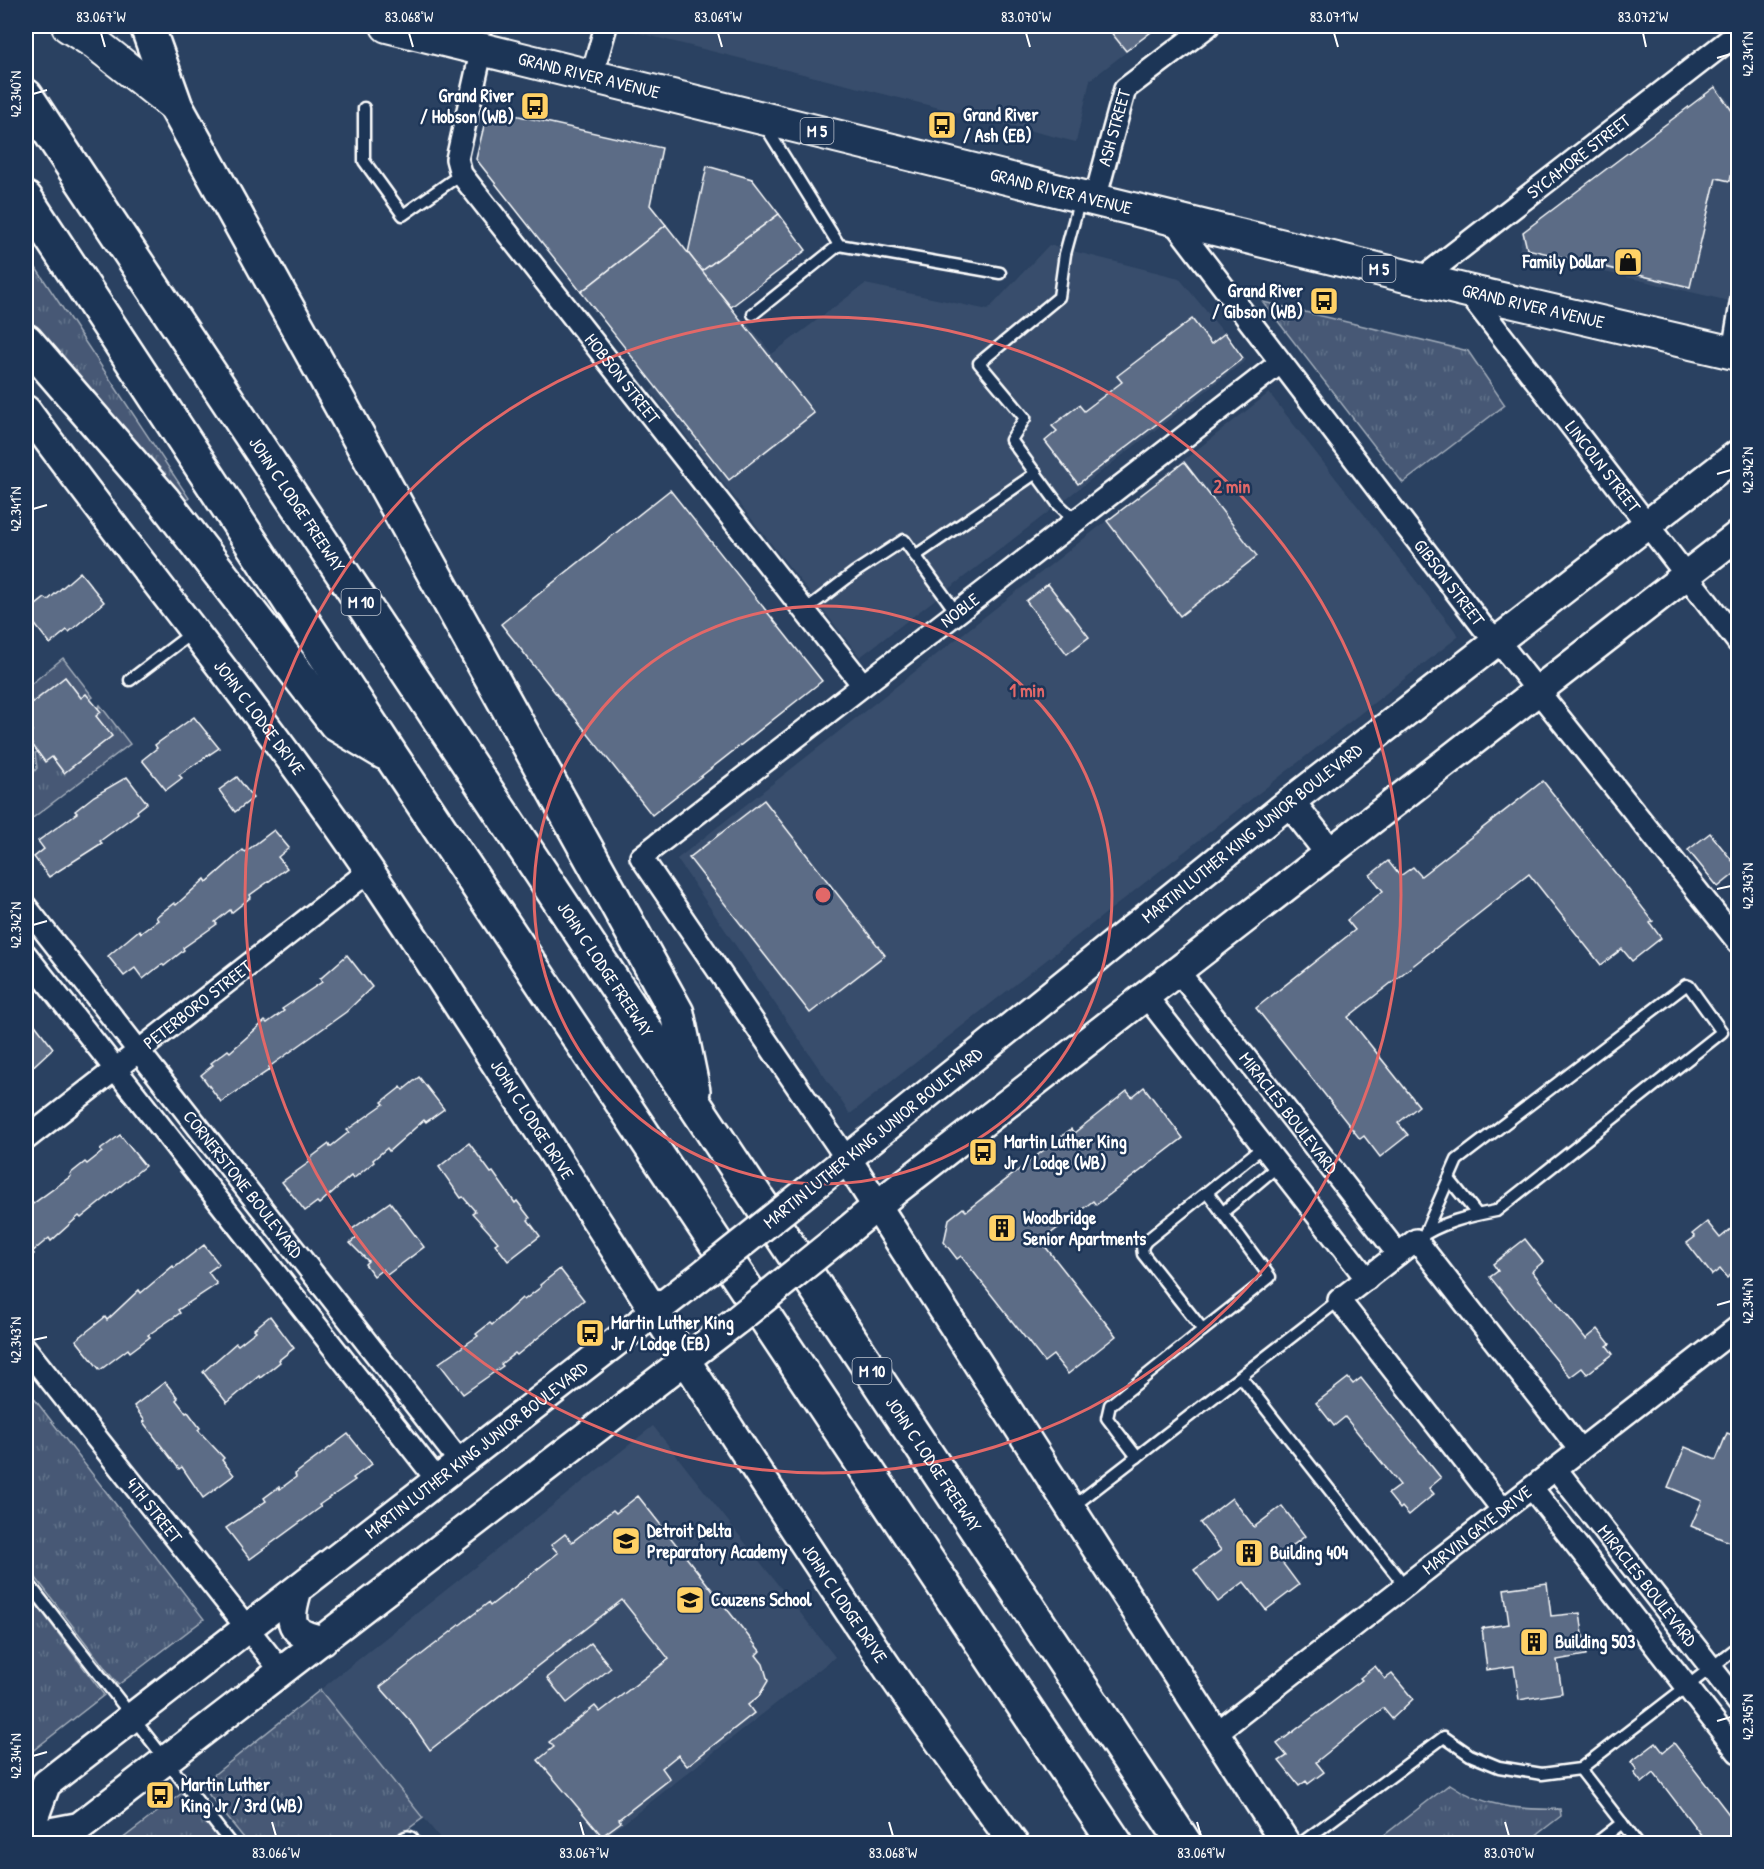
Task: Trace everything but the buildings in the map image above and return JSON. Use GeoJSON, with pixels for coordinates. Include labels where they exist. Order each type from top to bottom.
{"type":"FeatureCollection","features":[{"type":"Feature","properties":{"kind":"highway"},"geometry":{"type":"LineString","coordinates":[[147,26],[176,107],[676,1013],[696,1107]]}},
{"type":"Feature","properties":{"kind":"highway","name":"JOHN C LODGE FREEWAY"},"geometry":{"type":"LineString","coordinates":[[26,96],[1185,1844]]}},
{"type":"Feature","properties":{"kind":"highway"},"geometry":{"type":"LineString","coordinates":[[26,199],[392,757],[1116,1844]]}},
{"type":"Feature","properties":{"kind":"highway"},"geometry":{"type":"LineString","coordinates":[[26,341],[164,501],[336,724],[392,757]]}},
{"type":"Feature","properties":{"kind":"main road"},"geometry":{"type":"LineString","coordinates":[[68,26],[95,44],[176,107]]}},
{"type":"Feature","properties":{"kind":"main road","name":"GRAND RIVER AVENUE"},"geometry":{"type":"LineString","coordinates":[[387,26],[1420,280],[1733,352]]}},
{"type":"Feature","properties":{"kind":"main road","name":"JOHN C LODGE DRIVE"},"geometry":{"type":"LineString","coordinates":[[26,410],[271,734],[369,871],[528,1112],[686,1361],[883,1661],[1014,1844]]}},
{"type":"Feature","properties":{"kind":"main road","name":"MARTIN LUTHER KING JUNIOR BOULEVARD"},"geometry":{"type":"LineString","coordinates":[[26,1836],[46,1784],[130,1716],[297,1591],[848,1161],[1290,802],[1738,454]]}},
{"type":"Feature","properties":{"kind":"main road","name":"MARTIN LUTHER KING JUNIOR BOULEVARD"},"geometry":{"type":"LineString","coordinates":[[26,1836],[79,1827],[686,1361],[877,1205],[1738,536]]}},
{"type":"Feature","properties":{"kind":"main road"},"geometry":{"type":"LineString","coordinates":[[1290,802],[1330,853]]}},
{"type":"Feature","properties":{"kind":"main road"},"geometry":{"type":"LineString","coordinates":[[848,1161],[1286,1844]]}},
{"type":"Feature","properties":{"kind":"main road"},"geometry":{"type":"LineString","coordinates":[[297,1591],[292,1622],[295,1629],[307,1637],[323,1640]]}},
{"type":"Feature","properties":{"kind":"street"},"geometry":{"type":"LineString","coordinates":[[592,75],[606,26]]}},
{"type":"Feature","properties":{"kind":"street","name":"ASH STREET"},"geometry":{"type":"LineString","coordinates":[[1088,197],[1125,89],[1208,26]]}},
{"type":"Feature","properties":{"kind":"street","name":"SYCAMORE STREET"},"geometry":{"type":"LineString","coordinates":[[1420,280],[1738,33]]}},
{"type":"Feature","properties":{"kind":"street"},"geometry":{"type":"LineString","coordinates":[[461,174],[457,159],[482,48]]}},
{"type":"Feature","properties":{"kind":"street","name":"HOBSON STREET"},"geometry":{"type":"LineString","coordinates":[[461,174],[863,685]]}},
{"type":"Feature","properties":{"kind":"street","name":"GIBSON STREET"},"geometry":{"type":"LineString","coordinates":[[1170,217],[1483,627],[1497,641],[1738,942]]}},
{"type":"Feature","properties":{"kind":"street","name":"LINCOLN STREET"},"geometry":{"type":"LineString","coordinates":[[1467,291],[1738,642]]}},
{"type":"Feature","properties":{"kind":"street","name":"NOBLE"},"geometry":{"type":"LineString","coordinates":[[848,1161],[641,858],[1280,363]]}},
{"type":"Feature","properties":{"kind":"street","name":"PETERBORO STREET"},"geometry":{"type":"LineString","coordinates":[[26,1139],[369,871]]}},
{"type":"Feature","properties":{"kind":"street","name":"CORNERSTONE BOULEVARD"},"geometry":{"type":"LineString","coordinates":[[26,907],[461,1463]]}},
{"type":"Feature","properties":{"kind":"street","name":"CORNERSTONE BOULEVARD"},"geometry":{"type":"LineString","coordinates":[[26,955],[438,1481]]}},
{"type":"Feature","properties":{"kind":"street","name":"MIRACLES BOULEVARD"},"geometry":{"type":"LineString","coordinates":[[1178,971],[1398,1254]]}},
{"type":"Feature","properties":{"kind":"street"},"geometry":{"type":"LineString","coordinates":[[1146,996],[1367,1279]]}},
{"type":"Feature","properties":{"kind":"street"},"geometry":{"type":"LineString","coordinates":[[1503,1510],[1339,1300],[1398,1254],[1421,1237],[1580,1450]]}},
{"type":"Feature","properties":{"kind":"street","name":"MARVIN GAYE DRIVE"},"geometry":{"type":"LineString","coordinates":[[1215,1734],[1738,1327]]}},
{"type":"Feature","properties":{"kind":"street","name":"4TH STREET"},"geometry":{"type":"LineString","coordinates":[[26,1349],[282,1672]]}},
{"type":"Feature","properties":{"kind":"street","name":"MIRACLES BOULEVARD"},"geometry":{"type":"LineString","coordinates":[[1556,1469],[1738,1702]]}},
{"type":"Feature","properties":{"kind":"street","name":"MIRACLES BOULEVARD"},"geometry":{"type":"LineString","coordinates":[[1532,1488],[1738,1752]]}},
{"type":"Feature","properties":{"kind":"lane"},"geometry":{"type":"LineString","coordinates":[[364,108],[364,161],[403,215],[461,174]]}},
{"type":"Feature","properties":{"kind":"lane"},"geometry":{"type":"LineString","coordinates":[[759,116],[839,245],[1000,273]]}},
{"type":"Feature","properties":{"kind":"lane"},"geometry":{"type":"LineString","coordinates":[[1075,520],[1058,504],[1011,440],[1025,418],[979,363],[1059,297],[1065,254],[1088,197]]}},
{"type":"Feature","properties":{"kind":"lane"},"geometry":{"type":"LineString","coordinates":[[753,314],[839,245]]}},
{"type":"Feature","properties":{"kind":"lane"},"geometry":{"type":"LineString","coordinates":[[1733,352],[1738,289]]}},
{"type":"Feature","properties":{"kind":"lane"},"geometry":{"type":"LineString","coordinates":[[915,556],[1036,473]]}},
{"type":"Feature","properties":{"kind":"lane"},"geometry":{"type":"LineString","coordinates":[[804,611],[855,572],[904,540],[956,612]]}},
{"type":"Feature","properties":{"kind":"lane"},"geometry":{"type":"LineString","coordinates":[[130,680],[193,632]]}},
{"type":"Feature","properties":{"kind":"lane"},"geometry":{"type":"LineString","coordinates":[[1686,985],[1689,986],[1722,1032],[1496,1211],[1477,1214],[1421,1237],[1457,1160],[1686,985]]}},
{"type":"Feature","properties":{"kind":"lane"},"geometry":{"type":"LineString","coordinates":[[1203,1330],[1143,1254],[1142,1247],[1264,1146]]}},
{"type":"Feature","properties":{"kind":"lane"},"geometry":{"type":"LineString","coordinates":[[1222,1213],[1279,1166]]}},
{"type":"Feature","properties":{"kind":"lane"},"geometry":{"type":"LineString","coordinates":[[1449,1179],[1477,1214]]}},
{"type":"Feature","properties":{"kind":"lane"},"geometry":{"type":"LineString","coordinates":[[1137,1457],[1107,1418],[1110,1405],[1270,1277],[1207,1192]]}},
{"type":"Feature","properties":{"kind":"lane"},"geometry":{"type":"LineString","coordinates":[[1071,1509],[1339,1300]]}},
{"type":"Feature","properties":{"kind":"lane"},"geometry":{"type":"LineString","coordinates":[[1240,1377],[1406,1586]]}},
{"type":"Feature","properties":{"kind":"lane"},"geometry":{"type":"LineString","coordinates":[[26,1580],[231,1844]]}},
{"type":"Feature","properties":{"kind":"lane"},"geometry":{"type":"LineString","coordinates":[[1300,1844],[1444,1737],[1470,1755],[1499,1767],[1542,1773],[1580,1769],[1738,1647]]}},
{"type":"Feature","properties":{"kind":"lane"},"geometry":{"type":"LineString","coordinates":[[1580,1769],[1638,1844]]}},
{"type":"Feature","properties":{"kind":"lane"},"geometry":{"type":"LineString","coordinates":[[1595,1844],[1622,1823]]}},
{"type":"Feature","properties":{"kind":"shaded area"},"geometry":{"type":"Polygon","coordinates":[[[623,26],[1160,26],[1090,80],[1076,142],[623,29],[623,26]]]}},
{"type":"Feature","properties":{"kind":"shaded area"},"geometry":{"type":"Polygon","coordinates":[[[1717,86],[1738,113],[1738,303],[1519,252],[1522,237],[1717,86]]]}},
{"type":"Feature","properties":{"kind":"shaded area"},"geometry":{"type":"Polygon","coordinates":[[[1049,245],[1179,278],[1246,360],[860,657],[651,391],[743,318],[772,354],[865,284],[988,310],[1049,245]]]}},
{"type":"Feature","properties":{"kind":"shaded area"},"geometry":{"type":"Polygon","coordinates":[[[1269,393],[1459,636],[850,1114],[677,859],[1269,393]]]}},
{"type":"Feature","properties":{"kind":"shaded area","name":"Detroit Delta Preparatory Academy"},"geometry":{"type":"Polygon","coordinates":[[[653,1426],[835,1657],[606,1837],[610,1843],[444,1843],[320,1690],[653,1426]]]}},
{"type":"Feature","properties":{"kind":"green space"},"geometry":{"type":"Polygon","coordinates":[[[26,253],[189,498],[180,506],[26,321],[26,253]]]}},
{"type":"Feature","properties":{"kind":"green space"},"geometry":{"type":"Polygon","coordinates":[[[1263,302],[1468,351],[1505,405],[1403,483],[1263,302]]]}},
{"type":"Feature","properties":{"kind":"green space"},"geometry":{"type":"Polygon","coordinates":[[[63,658],[93,697],[90,699],[86,694],[81,698],[65,677],[33,702],[26,694],[26,688],[63,658]]]}},
{"type":"Feature","properties":{"kind":"green space"},"geometry":{"type":"Polygon","coordinates":[[[100,705],[130,744],[26,823],[26,782],[37,768],[35,753],[52,757],[64,773],[100,705]]]}},
{"type":"Feature","properties":{"kind":"green space"},"geometry":{"type":"Polygon","coordinates":[[[26,1388],[204,1619],[118,1685],[26,1565],[26,1388]]]}},
{"type":"Feature","properties":{"kind":"green space"},"geometry":{"type":"Polygon","coordinates":[[[26,1590],[104,1695],[26,1756],[26,1590]]]}},
{"type":"Feature","properties":{"kind":"green space"},"geometry":{"type":"Polygon","coordinates":[[[320,1690],[423,1818],[389,1843],[248,1843],[201,1785],[320,1690]]]}},
{"type":"Feature","properties":{"kind":"green space"},"geometry":{"type":"Polygon","coordinates":[[[1450,1784],[1475,1798],[1516,1808],[1560,1809],[1561,1816],[1526,1843],[1374,1843],[1450,1784]]]}},
{"type":"Feature","properties":{"kind":"green space"},"geometry":{"type":"Polygon","coordinates":[[[182,1793],[222,1843],[117,1843],[182,1793]]]}},
{"type":"Feature","properties":{"kind":"place","name":"Grand River / Hobson (WB)"},"geometry":{"type":"Point","coordinates":[535,106]}},
{"type":"Feature","properties":{"kind":"place","name":"Grand River / Ash (EB)"},"geometry":{"type":"Point","coordinates":[942,125]}},
{"type":"Feature","properties":{"kind":"place","name":"Family Dollar"},"geometry":{"type":"Point","coordinates":[1628,262]}},
{"type":"Feature","properties":{"kind":"place","name":"Grand River / Gibson (WB)"},"geometry":{"type":"Point","coordinates":[1324,301]}},
{"type":"Feature","properties":{"kind":"place","name":"Martin Luther King Jr / Lodge (WB)"},"geometry":{"type":"Point","coordinates":[983,1152]}},
{"type":"Feature","properties":{"kind":"place","name":"Woodbridge Senior Apartments"},"geometry":{"type":"Point","coordinates":[1002,1228]}},
{"type":"Feature","properties":{"kind":"place","name":"Martin Luther King Jr / Lodge (EB)"},"geometry":{"type":"Point","coordinates":[590,1333]}},
{"type":"Feature","properties":{"kind":"place","name":"Detroit Delta Preparatory Academy"},"geometry":{"type":"Point","coordinates":[626,1541]}},
{"type":"Feature","properties":{"kind":"place","name":"Building 404"},"geometry":{"type":"Point","coordinates":[1249,1553]}},
{"type":"Feature","properties":{"kind":"place","name":"Couzens School"},"geometry":{"type":"Point","coordinates":[690,1600]}},
{"type":"Feature","properties":{"kind":"place","name":"Building 503"},"geometry":{"type":"Point","coordinates":[1534,1642]}},
{"type":"Feature","properties":{"kind":"place","name":"Martin Luther King Jr / 3rd (WB)"},"geometry":{"type":"Point","coordinates":[160,1795]}}]}
